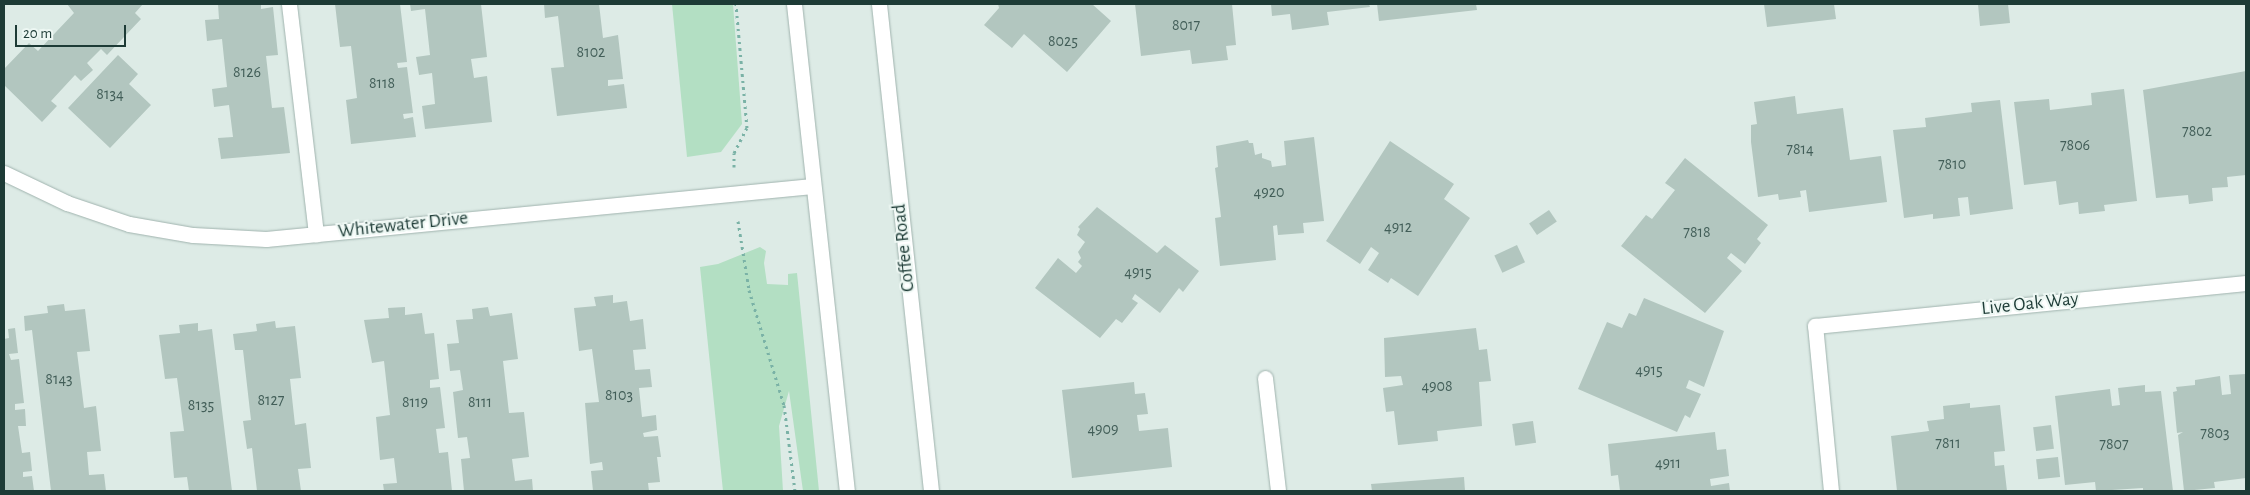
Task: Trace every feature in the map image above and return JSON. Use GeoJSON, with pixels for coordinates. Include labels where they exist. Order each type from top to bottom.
{"type":"FeatureCollection","features":[{"type":"Feature","properties":{"kind":"street"},"geometry":{"type":"LineString","coordinates":[[290,4],[316,234]]}},
{"type":"Feature","properties":{"kind":"street"},"geometry":{"type":"LineString","coordinates":[[794,4],[812,186],[847,491]]}},
{"type":"Feature","properties":{"kind":"street","name":"Coffee Road"},"geometry":{"type":"LineString","coordinates":[[879,4],[931,491]]}},
{"type":"Feature","properties":{"kind":"street","name":"Whitewater Drive"},"geometry":{"type":"LineString","coordinates":[[4,173],[68,204],[129,224],[202,236],[266,239],[734,192],[812,186]]}},
{"type":"Feature","properties":{"kind":"street","name":"Live Oak Way"},"geometry":{"type":"LineString","coordinates":[[1831,491],[1815,326],[2246,283]]}},
{"type":"Feature","properties":{"kind":"street"},"geometry":{"type":"LineString","coordinates":[[1265,378],[1278,491]]}},
{"type":"Feature","properties":{"kind":"path"},"geometry":{"type":"LineString","coordinates":[[736,4],[747,128],[734,152],[734,192],[749,290],[784,405],[795,491]]}},
{"type":"Feature","properties":{"kind":"green space"},"geometry":{"type":"Polygon","coordinates":[[[672,4],[733,4],[742,124],[721,152],[687,157],[672,4]]]}},
{"type":"Feature","properties":{"kind":"green space"},"geometry":{"type":"Polygon","coordinates":[[[760,247],[766,251],[764,263],[767,284],[788,285],[788,274],[797,273],[819,491],[803,491],[789,391],[779,426],[783,491],[723,491],[700,267],[718,264],[760,247]]]}},
{"type":"Feature","properties":{"kind":"building"},"geometry":{"type":"Polygon","coordinates":[[[67,4],[143,4],[135,13],[141,19],[107,55],[101,49],[87,63],[93,70],[81,81],[75,75],[51,101],[57,106],[42,122],[4,85],[4,69],[29,43],[38,51],[74,13],[67,4]]]}},
{"type":"Feature","properties":{"kind":"building"},"geometry":{"type":"Polygon","coordinates":[[[218,4],[261,4],[261,9],[273,7],[278,55],[266,56],[272,108],[284,107],[290,153],[221,159],[218,138],[233,137],[229,105],[214,107],[212,89],[227,87],[222,39],[207,41],[205,20],[219,19],[218,4]]]}},
{"type":"Feature","properties":{"kind":"building"},"geometry":{"type":"Polygon","coordinates":[[[335,4],[400,4],[407,62],[397,63],[398,68],[407,67],[413,113],[403,114],[404,119],[413,117],[416,137],[351,144],[346,100],[357,98],[351,46],[340,47],[335,4]]]}},
{"type":"Feature","properties":{"kind":"building"},"geometry":{"type":"Polygon","coordinates":[[[410,4],[481,4],[487,57],[471,59],[474,78],[487,76],[492,122],[425,129],[422,106],[435,104],[432,73],[419,75],[416,57],[430,55],[425,9],[411,11],[410,4]]]}},
{"type":"Feature","properties":{"kind":"building"},"geometry":{"type":"Polygon","coordinates":[[[544,4],[599,4],[603,38],[618,35],[623,79],[608,80],[608,86],[624,84],[627,108],[557,116],[551,68],[564,67],[558,16],[545,18],[544,4]]]}},
{"type":"Feature","properties":{"kind":"building"},"geometry":{"type":"Polygon","coordinates":[[[998,4],[1092,4],[1111,21],[1067,72],[1024,34],[1012,48],[984,25],[999,8],[998,4]]]}},
{"type":"Feature","properties":{"kind":"building"},"geometry":{"type":"Polygon","coordinates":[[[1135,4],[1232,4],[1236,45],[1226,46],[1228,60],[1192,64],[1190,50],[1141,56],[1135,4]]]}},
{"type":"Feature","properties":{"kind":"building"},"geometry":{"type":"Polygon","coordinates":[[[1271,4],[1369,4],[1370,7],[1327,12],[1329,25],[1292,30],[1290,14],[1272,16],[1271,4]]]}},
{"type":"Feature","properties":{"kind":"building"},"geometry":{"type":"Polygon","coordinates":[[[1377,4],[1476,4],[1477,10],[1379,21],[1377,4]]]}},
{"type":"Feature","properties":{"kind":"building"},"geometry":{"type":"Polygon","coordinates":[[[1764,4],[1834,4],[1836,19],[1767,27],[1764,4]]]}},
{"type":"Feature","properties":{"kind":"building"},"geometry":{"type":"Polygon","coordinates":[[[1978,4],[2008,4],[2010,23],[1980,26],[1978,4]]]}},
{"type":"Feature","properties":{"kind":"building"},"geometry":{"type":"Polygon","coordinates":[[[118,55],[138,74],[129,84],[151,105],[110,148],[68,108],[118,55]]]}},
{"type":"Feature","properties":{"kind":"building"},"geometry":{"type":"Polygon","coordinates":[[[2246,71],[2246,175],[2227,177],[2228,187],[2212,188],[2213,201],[2189,204],[2188,195],[2156,198],[2143,90],[2246,71]]]}},
{"type":"Feature","properties":{"kind":"building"},"geometry":{"type":"Polygon","coordinates":[[[2124,89],[2137,201],[2104,205],[2105,211],[2079,214],[2078,202],[2059,205],[2056,181],[2024,185],[2014,102],[2049,99],[2050,110],[2092,105],[2091,93],[2124,89]]]}},
{"type":"Feature","properties":{"kind":"building"},"geometry":{"type":"Polygon","coordinates":[[[1795,96],[1797,114],[1843,108],[1850,160],[1881,156],[1887,202],[1809,212],[1806,190],[1800,191],[1801,197],[1779,200],[1778,194],[1758,197],[1751,142],[1751,125],[1757,124],[1754,102],[1795,96]]]}},
{"type":"Feature","properties":{"kind":"building"},"geometry":{"type":"Polygon","coordinates":[[[2000,100],[2013,209],[1970,215],[1968,197],[1958,198],[1960,216],[1933,219],[1933,214],[1904,218],[1893,130],[1926,127],[1925,118],[1972,112],[1971,103],[2000,100]]]}},
{"type":"Feature","properties":{"kind":"building"},"geometry":{"type":"Polygon","coordinates":[[[1314,137],[1324,221],[1303,223],[1304,233],[1278,235],[1277,225],[1273,226],[1276,260],[1220,266],[1215,218],[1221,217],[1215,168],[1218,167],[1216,146],[1248,140],[1249,143],[1253,143],[1255,155],[1262,153],[1262,158],[1271,161],[1272,167],[1286,165],[1284,141],[1314,137]]]}},
{"type":"Feature","properties":{"kind":"building"},"geometry":{"type":"Polygon","coordinates":[[[1390,141],[1454,184],[1444,199],[1470,218],[1418,296],[1391,278],[1388,283],[1368,270],[1379,253],[1371,247],[1360,264],[1326,241],[1390,141]]]}},
{"type":"Feature","properties":{"kind":"building"},"geometry":{"type":"Polygon","coordinates":[[[1685,158],[1768,225],[1757,239],[1761,243],[1745,264],[1731,253],[1727,258],[1742,271],[1705,313],[1621,246],[1646,215],[1652,219],[1675,190],[1665,183],[1685,158]]]}},
{"type":"Feature","properties":{"kind":"building"},"geometry":{"type":"Polygon","coordinates":[[[1097,207],[1157,253],[1165,245],[1199,271],[1183,292],[1179,288],[1160,313],[1135,294],[1132,299],[1138,303],[1122,323],[1116,319],[1100,338],[1035,288],[1058,258],[1076,273],[1082,266],[1078,262],[1081,258],[1078,252],[1085,242],[1077,235],[1080,229],[1078,227],[1097,207]]]}},
{"type":"Feature","properties":{"kind":"building"},"geometry":{"type":"Polygon","coordinates":[[[1549,210],[1557,222],[1537,235],[1529,223],[1549,210]]]}},
{"type":"Feature","properties":{"kind":"building"},"geometry":{"type":"Polygon","coordinates":[[[1517,245],[1525,262],[1502,273],[1494,256],[1517,245]]]}},
{"type":"Feature","properties":{"kind":"building"},"geometry":{"type":"Polygon","coordinates":[[[613,295],[613,303],[627,301],[630,321],[643,319],[646,349],[633,350],[635,370],[650,369],[652,387],[639,388],[642,417],[656,415],[657,430],[643,433],[644,437],[658,436],[661,457],[657,457],[660,482],[648,483],[649,491],[593,491],[591,471],[603,470],[602,462],[590,464],[585,403],[599,402],[592,349],[579,351],[574,308],[596,306],[594,297],[613,295]]]}},
{"type":"Feature","properties":{"kind":"building"},"geometry":{"type":"Polygon","coordinates":[[[1644,298],[1724,331],[1704,387],[1689,380],[1686,388],[1701,394],[1690,418],[1685,415],[1677,432],[1578,389],[1607,322],[1622,328],[1629,313],[1636,316],[1644,298]]]}},
{"type":"Feature","properties":{"kind":"building"},"geometry":{"type":"Polygon","coordinates":[[[64,304],[65,311],[85,309],[90,351],[77,352],[84,408],[96,406],[101,451],[87,452],[89,475],[104,474],[106,491],[51,491],[32,330],[25,331],[24,316],[48,313],[47,306],[64,304]]]}},
{"type":"Feature","properties":{"kind":"building"},"geometry":{"type":"Polygon","coordinates":[[[405,307],[405,315],[422,313],[425,334],[434,333],[439,379],[430,380],[430,388],[440,387],[445,428],[436,429],[439,453],[448,452],[452,491],[384,491],[383,484],[397,483],[394,458],[380,460],[376,417],[390,415],[384,361],[372,363],[364,320],[389,318],[388,308],[405,307]]]}},
{"type":"Feature","properties":{"kind":"building"},"geometry":{"type":"Polygon","coordinates":[[[488,307],[490,316],[512,313],[518,359],[503,361],[509,413],[524,412],[529,457],[512,459],[515,481],[532,479],[533,491],[464,491],[461,459],[470,458],[467,437],[458,438],[453,392],[463,390],[460,370],[450,371],[447,344],[459,343],[456,320],[473,319],[472,309],[488,307]]]}},
{"type":"Feature","properties":{"kind":"building"},"geometry":{"type":"Polygon","coordinates":[[[275,321],[276,328],[295,326],[301,378],[290,379],[295,425],[306,423],[311,468],[298,469],[301,491],[257,491],[252,448],[247,449],[243,421],[251,420],[243,350],[235,350],[233,334],[257,331],[256,324],[275,321]]]}},
{"type":"Feature","properties":{"kind":"building"},"geometry":{"type":"Polygon","coordinates":[[[198,323],[198,331],[212,329],[232,491],[189,491],[187,477],[174,478],[170,432],[184,431],[177,378],[165,379],[159,335],[180,333],[179,325],[198,323]]]}},
{"type":"Feature","properties":{"kind":"building"},"geometry":{"type":"Polygon","coordinates":[[[15,328],[18,353],[9,354],[11,360],[19,359],[24,403],[15,404],[15,410],[25,409],[26,426],[18,426],[22,453],[30,452],[32,471],[23,472],[23,477],[32,476],[34,491],[4,491],[4,339],[9,338],[8,329],[15,328]]]}},
{"type":"Feature","properties":{"kind":"building"},"geometry":{"type":"Polygon","coordinates":[[[1476,328],[1479,350],[1487,349],[1491,381],[1479,382],[1482,426],[1437,431],[1438,441],[1398,445],[1394,411],[1386,412],[1383,388],[1403,385],[1401,376],[1385,377],[1384,338],[1476,328]]]}},
{"type":"Feature","properties":{"kind":"building"},"geometry":{"type":"Polygon","coordinates":[[[2246,374],[2246,478],[2214,482],[2215,488],[2184,491],[2178,435],[2183,432],[2177,433],[2173,392],[2177,391],[2176,387],[2195,385],[2195,380],[2220,376],[2222,395],[2231,394],[2229,375],[2246,374]]]}},
{"type":"Feature","properties":{"kind":"building"},"geometry":{"type":"Polygon","coordinates":[[[1134,382],[1135,394],[1145,393],[1148,414],[1137,415],[1139,431],[1168,428],[1172,467],[1072,478],[1062,390],[1134,382]]]}},
{"type":"Feature","properties":{"kind":"building"},"geometry":{"type":"Polygon","coordinates":[[[2145,385],[2145,392],[2161,391],[2173,491],[2143,491],[2143,488],[2096,491],[2095,482],[2065,485],[2055,396],[2110,389],[2112,406],[2120,405],[2118,388],[2145,385]]]}},
{"type":"Feature","properties":{"kind":"building"},"geometry":{"type":"Polygon","coordinates":[[[1970,403],[1970,408],[2000,405],[2005,451],[1994,452],[1995,466],[2004,465],[2007,491],[1897,491],[1891,436],[1929,431],[1927,421],[1944,419],[1943,406],[1970,403]]]}},
{"type":"Feature","properties":{"kind":"building"},"geometry":{"type":"Polygon","coordinates":[[[1533,421],[1536,443],[1515,446],[1512,424],[1533,421]]]}},
{"type":"Feature","properties":{"kind":"building"},"geometry":{"type":"Polygon","coordinates":[[[2051,425],[2054,449],[2036,451],[2033,427],[2051,425]]]}},
{"type":"Feature","properties":{"kind":"building"},"geometry":{"type":"Polygon","coordinates":[[[1715,432],[1717,450],[1726,449],[1729,476],[1710,479],[1711,486],[1729,483],[1730,491],[1620,491],[1618,475],[1611,476],[1608,444],[1715,432]]]}},
{"type":"Feature","properties":{"kind":"building"},"geometry":{"type":"Polygon","coordinates":[[[2058,457],[2060,477],[2038,479],[2036,459],[2058,457]]]}},
{"type":"Feature","properties":{"kind":"building"},"geometry":{"type":"Polygon","coordinates":[[[1464,477],[1465,491],[1372,491],[1371,484],[1464,477]]]}}]}
